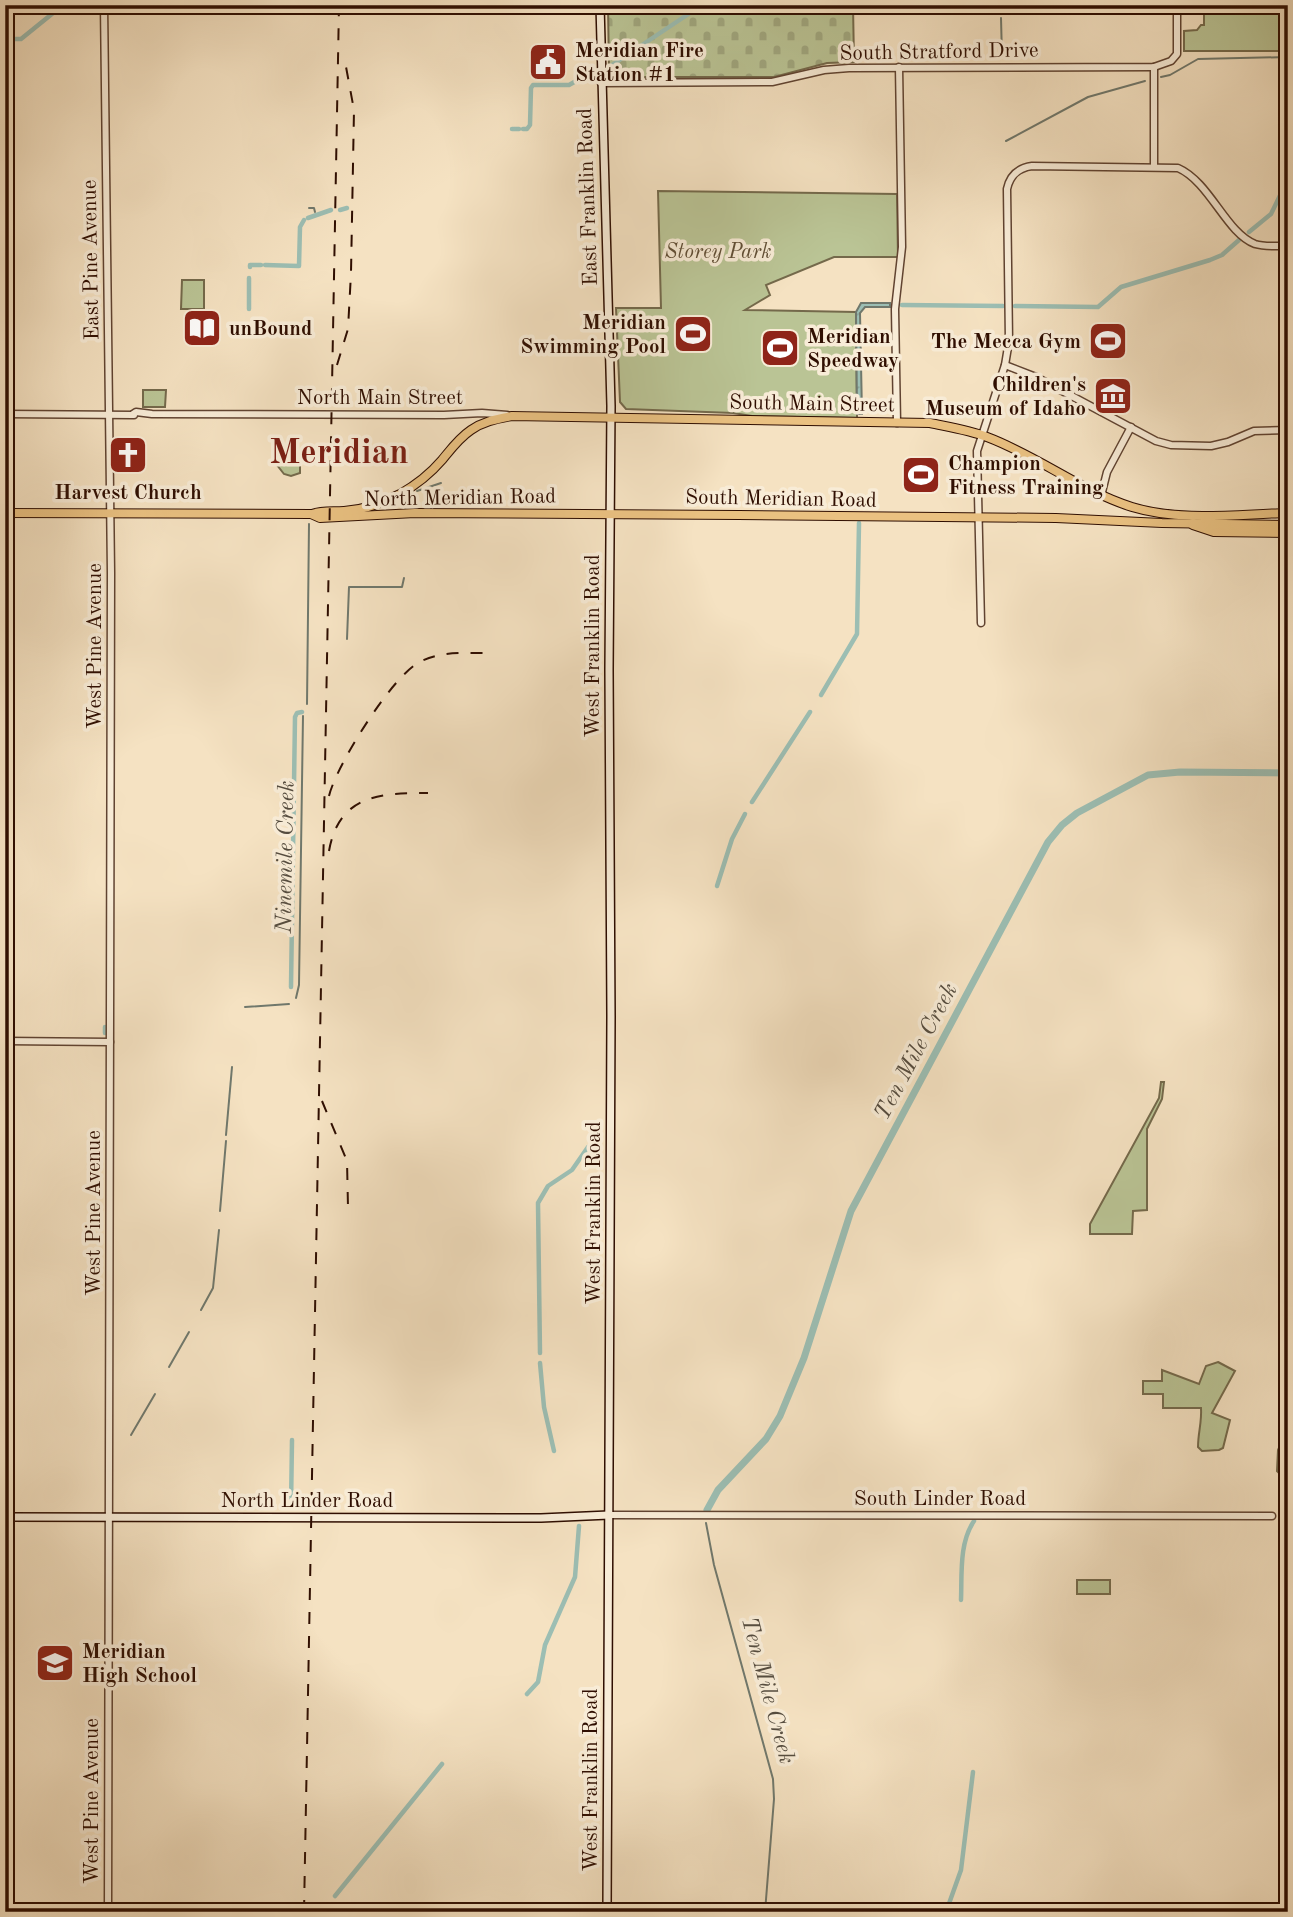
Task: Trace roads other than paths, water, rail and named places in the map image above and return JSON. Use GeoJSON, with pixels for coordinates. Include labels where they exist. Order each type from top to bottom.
{"type":"FeatureCollection","features":[{"type":"Feature","properties":{"kind":"highway"},"geometry":{"type":"LineString","coordinates":[[1194,519],[1214,531],[1288,532]]}},
{"type":"Feature","properties":{"kind":"main road","name":"East Franklin Road"},"geometry":{"type":"LineString","coordinates":[[600,5],[611,417],[610,514]]}},
{"type":"Feature","properties":{"kind":"main road","name":"North Main Street"},"geometry":{"type":"LineString","coordinates":[[512,416],[611,417]]}},
{"type":"Feature","properties":{"kind":"main road","name":"North Meridian Road"},"geometry":{"type":"LineString","coordinates":[[5,513],[311,514],[320,511],[345,511],[371,506],[398,496],[433,471],[459,439],[470,430],[490,420],[512,416]]}},
{"type":"Feature","properties":{"kind":"main road","name":"South Main Street"},"geometry":{"type":"LineString","coordinates":[[611,417],[930,423],[980,435],[1009,447],[1101,496],[1135,508],[1163,513]]}},
{"type":"Feature","properties":{"kind":"main road","name":"North Meridian Road"},"geometry":{"type":"LineString","coordinates":[[311,514],[320,518],[425,513],[610,514]]}},
{"type":"Feature","properties":{"kind":"main road","name":"South Meridian Road"},"geometry":{"type":"LineString","coordinates":[[1163,513],[1194,519],[1288,525]]}},
{"type":"Feature","properties":{"kind":"main road","name":"South Meridian Road"},"geometry":{"type":"LineString","coordinates":[[610,514],[1101,520],[1194,519],[1287,513]]}},
{"type":"Feature","properties":{"kind":"main road","name":"West Franklin Road"},"geometry":{"type":"LineString","coordinates":[[607,1912],[610,514]]}},
{"type":"Feature","properties":{"kind":"main road","name":"North Linder Road"},"geometry":{"type":"LineString","coordinates":[[5,1517],[541,1518],[609,1515]]}},
{"type":"Feature","properties":{"kind":"street","name":"East Pine Avenue"},"geometry":{"type":"LineString","coordinates":[[104,5],[111,514]]}},
{"type":"Feature","properties":{"kind":"street"},"geometry":{"type":"LineString","coordinates":[[1154,166],[1154,67],[1171,61],[1177,54],[1177,5]]}},
{"type":"Feature","properties":{"kind":"street"},"geometry":{"type":"LineString","coordinates":[[897,423],[895,309],[902,247],[899,67]]}},
{"type":"Feature","properties":{"kind":"street","name":"South Stratford Drive"},"geometry":{"type":"LineString","coordinates":[[601,83],[772,82],[834,68],[1154,67]]}},
{"type":"Feature","properties":{"kind":"street"},"geometry":{"type":"LineString","coordinates":[[981,623],[977,452],[980,435],[1005,365],[1009,341],[1007,189],[1012,176],[1020,169],[1032,166],[1178,168],[1187,172],[1247,240],[1261,245],[1288,246]]}},
{"type":"Feature","properties":{"kind":"street"},"geometry":{"type":"LineString","coordinates":[[1005,365],[1036,377],[1163,443],[1217,445],[1254,431],[1288,430]]}},
{"type":"Feature","properties":{"kind":"street","name":"North Main Street"},"geometry":{"type":"LineString","coordinates":[[5,414],[512,416]]}},
{"type":"Feature","properties":{"kind":"street"},"geometry":{"type":"LineString","coordinates":[[1101,496],[1107,472],[1131,427]]}},
{"type":"Feature","properties":{"kind":"street","name":"West Pine Avenue"},"geometry":{"type":"LineString","coordinates":[[108,1912],[111,514]]}},
{"type":"Feature","properties":{"kind":"street"},"geometry":{"type":"LineString","coordinates":[[5,1041],[110,1042]]}},
{"type":"Feature","properties":{"kind":"street","name":"South Linder Road"},"geometry":{"type":"LineString","coordinates":[[609,1515],[1272,1516]]}},
{"type":"Feature","properties":{"kind":"water"},"geometry":{"type":"Polygon","coordinates":[[[861,303],[890,303],[890,307],[865,307],[860,313],[862,414],[857,414],[856,312],[861,303]]]}},
{"type":"Feature","properties":{"kind":"waterway"},"geometry":{"type":"LineString","coordinates":[[5,39],[21,39],[63,5]]}},
{"type":"Feature","properties":{"kind":"waterway"},"geometry":{"type":"LineString","coordinates":[[612,65],[702,5]]}},
{"type":"Feature","properties":{"kind":"waterway"},"geometry":{"type":"LineString","coordinates":[[1001,18],[1002,57]]}},
{"type":"Feature","properties":{"kind":"waterway","name":"Ninemile Creek"},"geometry":{"type":"LineString","coordinates":[[1161,77],[1170,75],[1198,59],[1288,57]]}},
{"type":"Feature","properties":{"kind":"waterway"},"geometry":{"type":"LineString","coordinates":[[523,129],[530,125],[533,85],[569,85],[592,72]]}},
{"type":"Feature","properties":{"kind":"waterway","name":"Ninemile Creek"},"geometry":{"type":"LineString","coordinates":[[1006,141],[1088,97],[1145,81]]}},
{"type":"Feature","properties":{"kind":"waterway"},"geometry":{"type":"LineString","coordinates":[[512,129],[519,129]]}},
{"type":"Feature","properties":{"kind":"waterway"},"geometry":{"type":"LineString","coordinates":[[1249,232],[1271,214],[1288,179]]}},
{"type":"Feature","properties":{"kind":"waterway"},"geometry":{"type":"LineString","coordinates":[[309,208],[314,208],[315,212]]}},
{"type":"Feature","properties":{"kind":"waterway"},"geometry":{"type":"LineString","coordinates":[[340,210],[347,208]]}},
{"type":"Feature","properties":{"kind":"waterway"},"geometry":{"type":"LineString","coordinates":[[308,218],[331,210]]}},
{"type":"Feature","properties":{"kind":"waterway"},"geometry":{"type":"LineString","coordinates":[[265,265],[299,266],[300,227],[304,220]]}},
{"type":"Feature","properties":{"kind":"waterway"},"geometry":{"type":"LineString","coordinates":[[1015,306],[1098,307],[1121,287],[1210,260],[1222,255],[1239,240]]}},
{"type":"Feature","properties":{"kind":"waterway"},"geometry":{"type":"LineString","coordinates":[[250,267],[261,265]]}},
{"type":"Feature","properties":{"kind":"waterway"},"geometry":{"type":"LineString","coordinates":[[249,278],[249,309]]}},
{"type":"Feature","properties":{"kind":"waterway"},"geometry":{"type":"LineString","coordinates":[[902,305],[1003,306]]}},
{"type":"Feature","properties":{"kind":"waterway","name":"Ninemile Creek"},"geometry":{"type":"LineString","coordinates":[[417,491],[441,483]]}},
{"type":"Feature","properties":{"kind":"waterway","name":"Ninemile Creek"},"geometry":{"type":"LineString","coordinates":[[405,508],[412,496]]}},
{"type":"Feature","properties":{"kind":"waterway"},"geometry":{"type":"LineString","coordinates":[[821,695],[857,634],[859,523]]}},
{"type":"Feature","properties":{"kind":"waterway"},"geometry":{"type":"LineString","coordinates":[[307,704],[309,524]]}},
{"type":"Feature","properties":{"kind":"waterway","name":"Ninemile Creek"},"geometry":{"type":"LineString","coordinates":[[347,639],[349,587],[402,587],[404,578]]}},
{"type":"Feature","properties":{"kind":"waterway"},"geometry":{"type":"LineString","coordinates":[[291,987],[295,717],[302,712]]}},
{"type":"Feature","properties":{"kind":"waterway"},"geometry":{"type":"LineString","coordinates":[[752,802],[810,712]]}},
{"type":"Feature","properties":{"kind":"waterway","name":"Ninemile Creek"},"geometry":{"type":"LineString","coordinates":[[296,998],[299,985],[303,716]]}},
{"type":"Feature","properties":{"kind":"waterway","name":"Ten Mile Creek"},"geometry":{"type":"LineString","coordinates":[[707,1510],[718,1490],[766,1439],[780,1416],[804,1358],[851,1211],[1048,842],[1062,825],[1077,813],[1148,775],[1180,772],[1288,773]]}},
{"type":"Feature","properties":{"kind":"waterway"},"geometry":{"type":"LineString","coordinates":[[717,886],[732,839],[745,814]]}},
{"type":"Feature","properties":{"kind":"waterway","name":"Ninemile Creek"},"geometry":{"type":"LineString","coordinates":[[245,1007],[289,1004]]}},
{"type":"Feature","properties":{"kind":"waterway"},"geometry":{"type":"LineString","coordinates":[[105,1027],[105,1033]]}},
{"type":"Feature","properties":{"kind":"waterway","name":"Ninemile Creek"},"geometry":{"type":"LineString","coordinates":[[226,1135],[232,1067]]}},
{"type":"Feature","properties":{"kind":"waterway","name":"Ninemile Creek"},"geometry":{"type":"LineString","coordinates":[[220,1211],[226,1141]]}},
{"type":"Feature","properties":{"kind":"waterway"},"geometry":{"type":"LineString","coordinates":[[540,1353],[538,1203],[548,1186],[572,1170],[588,1147]]}},
{"type":"Feature","properties":{"kind":"waterway","name":"Ninemile Creek"},"geometry":{"type":"LineString","coordinates":[[201,1310],[213,1288],[219,1230]]}},
{"type":"Feature","properties":{"kind":"waterway","name":"Ninemile Creek"},"geometry":{"type":"LineString","coordinates":[[169,1367],[189,1332]]}},
{"type":"Feature","properties":{"kind":"waterway"},"geometry":{"type":"LineString","coordinates":[[540,1363],[544,1407],[554,1451]]}},
{"type":"Feature","properties":{"kind":"waterway","name":"Ninemile Creek"},"geometry":{"type":"LineString","coordinates":[[131,1435],[155,1394]]}},
{"type":"Feature","properties":{"kind":"waterway"},"geometry":{"type":"LineString","coordinates":[[291,1507],[292,1440]]}},
{"type":"Feature","properties":{"kind":"waterway"},"geometry":{"type":"LineString","coordinates":[[961,1600],[964,1549],[974,1521]]}},
{"type":"Feature","properties":{"kind":"waterway","name":"Ten Mile Creek"},"geometry":{"type":"LineString","coordinates":[[706,1523],[714,1565],[773,1779],[774,1799],[765,1912]]}},
{"type":"Feature","properties":{"kind":"waterway"},"geometry":{"type":"LineString","coordinates":[[527,1694],[538,1682],[545,1645],[575,1577],[579,1526]]}},
{"type":"Feature","properties":{"kind":"waterway"},"geometry":{"type":"LineString","coordinates":[[335,1896],[442,1764]]}},
{"type":"Feature","properties":{"kind":"waterway"},"geometry":{"type":"LineString","coordinates":[[946,1912],[961,1870],[973,1772]]}},
{"type":"Feature","properties":{"kind":"waterway"},"geometry":{"type":"LineString","coordinates":[[310,1910],[323,1909]]}},
{"type":"Feature","properties":{"kind":"waterway"},"geometry":{"type":"LineString","coordinates":[[293,1912],[299,1910]]}},
{"type":"Feature","properties":{"kind":"railway"},"geometry":{"type":"LineString","coordinates":[[304,1912],[339,5]]}},
{"type":"Feature","properties":{"kind":"railway"},"geometry":{"type":"LineString","coordinates":[[337,365],[348,329],[351,273],[354,110],[344,56]]}},
{"type":"Feature","properties":{"kind":"railway"},"geometry":{"type":"LineString","coordinates":[[329,796],[342,765],[366,724],[407,672],[418,663],[434,656],[486,653]]}},
{"type":"Feature","properties":{"kind":"railway"},"geometry":{"type":"LineString","coordinates":[[329,851],[334,832],[352,808],[379,796],[428,793]]}},
{"type":"Feature","properties":{"kind":"railway"},"geometry":{"type":"LineString","coordinates":[[322,1101],[347,1161],[348,1207]]}},
{"type":"Feature","properties":{"kind":"place","name":"Meridian Fire Station #1"},"geometry":{"type":"Point","coordinates":[548,62]}},
{"type":"Feature","properties":{"kind":"place","name":"unBound"},"geometry":{"type":"Point","coordinates":[202,328]}},
{"type":"Feature","properties":{"kind":"place","name":"Meridian Swimming Pool"},"geometry":{"type":"Point","coordinates":[693,334]}},
{"type":"Feature","properties":{"kind":"place","name":"The Mecca Gym"},"geometry":{"type":"Point","coordinates":[1108,341]}},
{"type":"Feature","properties":{"kind":"place","name":"Meridian Speedway"},"geometry":{"type":"Point","coordinates":[780,348]}},
{"type":"Feature","properties":{"kind":"place","name":"Children's Museum of Idaho"},"geometry":{"type":"Point","coordinates":[1113,396]}},
{"type":"Feature","properties":{"kind":"place","name":"Harvest Church"},"geometry":{"type":"Point","coordinates":[128,455]}},
{"type":"Feature","properties":{"kind":"place","name":"Champion Fitness Training"},"geometry":{"type":"Point","coordinates":[921,475]}},
{"type":"Feature","properties":{"kind":"place","name":"Meridian High School"},"geometry":{"type":"Point","coordinates":[55,1663]}},
{"type":"Feature","properties":{"kind":"district","name":"Meridian"},"geometry":{"type":"Point","coordinates":[339,451]}},
{"type":"Feature","properties":{"kind":"park label","name":"Storey Park"},"geometry":{"type":"Point","coordinates":[718,251]}}]}
